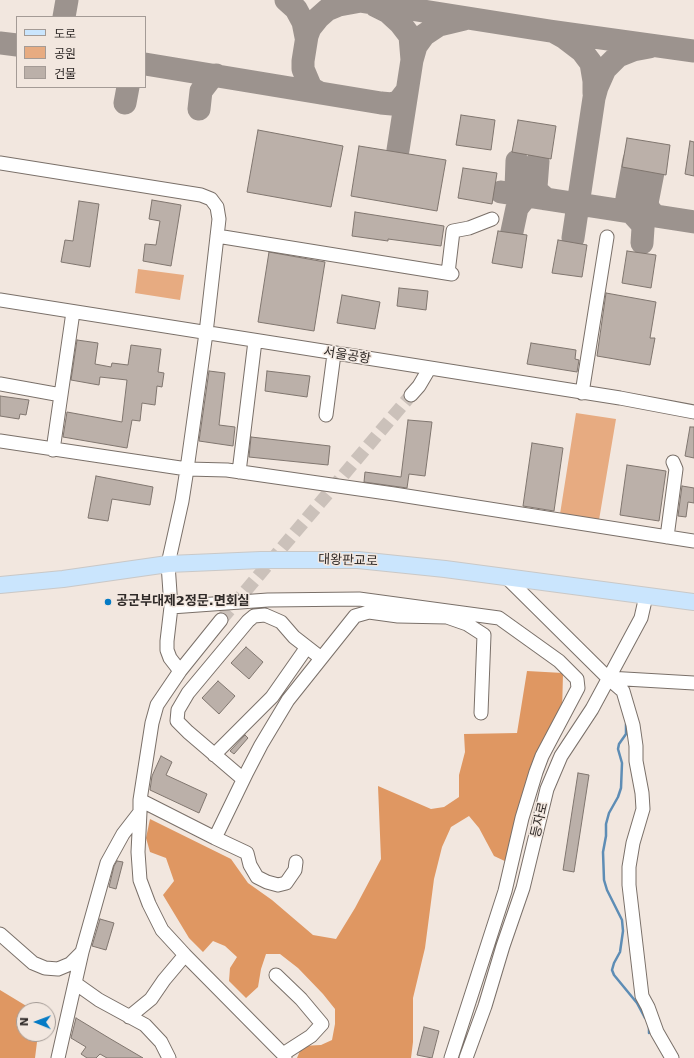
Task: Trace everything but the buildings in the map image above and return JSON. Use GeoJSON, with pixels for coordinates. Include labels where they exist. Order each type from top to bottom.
{"type":"FeatureCollection","features":[{"type":"Feature","properties":{"kind":"main road","name":"대왕판교로"},"geometry":{"type":"LineString","coordinates":[[0,585],[168,564],[261,560],[358,560],[694,602]]}},
{"type":"Feature","properties":{"kind":"street"},"geometry":{"type":"LineString","coordinates":[[0,163],[201,195],[211,199],[217,207],[219,219],[206,333],[182,501],[168,564],[171,607],[167,650],[170,658],[180,670]]}},
{"type":"Feature","properties":{"kind":"street"},"geometry":{"type":"LineString","coordinates":[[217,236],[450,274],[453,230],[469,228],[492,218]]}},
{"type":"Feature","properties":{"kind":"street"},"geometry":{"type":"LineString","coordinates":[[582,392],[607,237]]}},
{"type":"Feature","properties":{"kind":"street","name":"서울공항"},"geometry":{"type":"LineString","coordinates":[[0,300],[582,392],[694,412]]}},
{"type":"Feature","properties":{"kind":"street"},"geometry":{"type":"LineString","coordinates":[[53,450],[73,312]]}},
{"type":"Feature","properties":{"kind":"street"},"geometry":{"type":"LineString","coordinates":[[239,472],[255,341]]}},
{"type":"Feature","properties":{"kind":"street"},"geometry":{"type":"LineString","coordinates":[[326,415],[334,354]]}},
{"type":"Feature","properties":{"kind":"street"},"geometry":{"type":"LineString","coordinates":[[411,395],[420,386],[429,369]]}},
{"type":"Feature","properties":{"kind":"street"},"geometry":{"type":"LineString","coordinates":[[0,384],[61,394]]}},
{"type":"Feature","properties":{"kind":"street"},"geometry":{"type":"LineString","coordinates":[[0,441],[187,469],[227,470],[394,494],[694,541]]}},
{"type":"Feature","properties":{"kind":"street"},"geometry":{"type":"LineString","coordinates":[[667,537],[676,470],[673,462]]}},
{"type":"Feature","properties":{"kind":"street"},"geometry":{"type":"LineString","coordinates":[[507,578],[623,691],[630,711],[633,725],[636,761],[642,792],[643,809],[629,867],[629,885],[642,996],[648,1007],[657,1032],[672,1058]]}},
{"type":"Feature","properties":{"kind":"street","name":"등자로"},"geometry":{"type":"LineString","coordinates":[[466,1058],[485,1006],[503,946],[523,888],[547,789],[561,756],[592,710],[641,618],[646,596]]}},
{"type":"Feature","properties":{"kind":"street"},"geometry":{"type":"LineString","coordinates":[[171,607],[268,600],[359,599],[499,618],[559,661],[577,679],[578,688],[542,756],[536,772],[522,818],[505,891],[451,1058]]}},
{"type":"Feature","properties":{"kind":"street"},"geometry":{"type":"LineString","coordinates":[[215,838],[243,779],[288,700],[355,616],[369,612],[398,616],[447,617],[467,624],[484,635],[480,713]]}},
{"type":"Feature","properties":{"kind":"street"},"geometry":{"type":"LineString","coordinates":[[243,779],[177,721],[178,710],[188,693],[248,621],[254,616],[265,615],[281,622],[294,637],[321,658]]}},
{"type":"Feature","properties":{"kind":"street"},"geometry":{"type":"LineString","coordinates":[[221,620],[180,670],[157,705],[152,723],[140,806],[138,852],[140,880],[149,904],[162,930],[184,955],[284,1056],[311,1036],[322,1024],[301,999],[276,975]]}},
{"type":"Feature","properties":{"kind":"street"},"geometry":{"type":"LineString","coordinates":[[214,754],[272,697],[307,647]]}},
{"type":"Feature","properties":{"kind":"street"},"geometry":{"type":"LineString","coordinates":[[608,678],[694,683]]}},
{"type":"Feature","properties":{"kind":"street"},"geometry":{"type":"LineString","coordinates":[[140,806],[247,853],[250,865],[256,877],[267,882],[278,885],[286,883],[295,870],[296,862]]}},
{"type":"Feature","properties":{"kind":"street"},"geometry":{"type":"LineString","coordinates":[[58,1058],[82,952],[107,863],[140,806]]}},
{"type":"Feature","properties":{"kind":"street"},"geometry":{"type":"LineString","coordinates":[[0,934],[33,963],[45,968],[58,969],[70,964],[82,952]]}},
{"type":"Feature","properties":{"kind":"street"},"geometry":{"type":"LineString","coordinates":[[129,1017],[151,999],[184,955]]}},
{"type":"Feature","properties":{"kind":"street"},"geometry":{"type":"LineString","coordinates":[[75,983],[99,1000],[145,1025],[161,1042],[169,1058]]}},
{"type":"Feature","properties":{"kind":"green space"},"geometry":{"type":"Polygon","coordinates":[[[138,269],[184,275],[180,300],[135,293],[138,269]]]}},
{"type":"Feature","properties":{"kind":"green space"},"geometry":{"type":"Polygon","coordinates":[[[576,413],[616,419],[599,520],[560,514],[576,413]]]}},
{"type":"Feature","properties":{"kind":"shaded area"},"geometry":{"type":"Polygon","coordinates":[[[527,671],[563,673],[562,713],[509,863],[494,856],[479,828],[469,816],[451,827],[442,847],[434,879],[425,948],[413,998],[413,1042],[411,1058],[297,1058],[302,1046],[321,1045],[332,1040],[335,1024],[335,1009],[298,968],[280,954],[266,954],[261,969],[258,987],[246,998],[229,981],[230,968],[237,957],[225,946],[213,941],[203,952],[189,938],[163,895],[174,881],[166,858],[150,852],[146,838],[150,819],[231,859],[248,883],[272,900],[313,935],[336,939],[355,908],[381,859],[378,786],[431,809],[444,807],[459,797],[459,775],[465,752],[464,734],[517,733],[527,671]]]}},
{"type":"Feature","properties":{"kind":"shaded area"},"geometry":{"type":"Polygon","coordinates":[[[0,990],[20,1002],[16,1002],[16,1042],[37,1042],[35,1058],[0,1058],[0,990]]]}},
{"type":"Feature","properties":{"kind":"waterway"},"geometry":{"type":"LineString","coordinates":[[626,724],[626,734],[619,744],[618,749],[622,763],[621,788],[609,813],[606,824],[606,836],[603,852],[604,880],[607,890],[622,920],[623,931],[620,952],[612,970],[614,975],[637,1003],[645,1018]]}},
{"type":"Feature","properties":{"kind":"waterway"},"geometry":{"type":"LineString","coordinates":[[649,1026],[649,1033]]}},
{"type":"Feature","properties":{"kind":"taxiway"},"geometry":{"type":"LineString","coordinates":[[64,16],[67,0]]}},
{"type":"Feature","properties":{"kind":"taxiway"},"geometry":{"type":"LineString","coordinates":[[286,0],[296,9],[303,22],[306,37]]}},
{"type":"Feature","properties":{"kind":"taxiway"},"geometry":{"type":"LineString","coordinates":[[353,0],[550,31],[694,51]]}},
{"type":"Feature","properties":{"kind":"taxiway"},"geometry":{"type":"LineString","coordinates":[[320,93],[311,88],[303,69],[307,36],[310,28],[327,10],[339,5],[361,1]]}},
{"type":"Feature","properties":{"kind":"taxiway"},"geometry":{"type":"LineString","coordinates":[[376,6],[388,12],[400,23],[410,36],[412,60]]}},
{"type":"Feature","properties":{"kind":"taxiway"},"geometry":{"type":"LineString","coordinates":[[398,150],[412,60],[416,46],[424,35],[439,25],[464,19]]}},
{"type":"Feature","properties":{"kind":"taxiway"},"geometry":{"type":"LineString","coordinates":[[556,33],[582,51],[591,63],[594,93]]}},
{"type":"Feature","properties":{"kind":"taxiway"},"geometry":{"type":"LineString","coordinates":[[0,43],[16,45]]}},
{"type":"Feature","properties":{"kind":"taxiway"},"geometry":{"type":"LineString","coordinates":[[573,238],[594,98],[597,87],[605,69],[618,56],[633,50],[649,47]]}},
{"type":"Feature","properties":{"kind":"taxiway"},"geometry":{"type":"LineString","coordinates":[[146,64],[381,103],[392,104],[399,101],[406,92]]}},
{"type":"Feature","properties":{"kind":"taxiway"},"geometry":{"type":"LineString","coordinates":[[199,109],[201,91],[211,78],[216,75]]}},
{"type":"Feature","properties":{"kind":"taxiway"},"geometry":{"type":"LineString","coordinates":[[125,103],[128,88]]}},
{"type":"Feature","properties":{"kind":"taxiway"},"geometry":{"type":"LineString","coordinates":[[634,160],[627,198],[628,203],[635,213],[645,205]]}},
{"type":"Feature","properties":{"kind":"taxiway"},"geometry":{"type":"LineString","coordinates":[[517,161],[516,188],[522,195]]}},
{"type":"Feature","properties":{"kind":"taxiway"},"geometry":{"type":"LineString","coordinates":[[538,161],[536,187],[538,192],[546,199]]}},
{"type":"Feature","properties":{"kind":"taxiway"},"geometry":{"type":"LineString","coordinates":[[655,162],[647,203],[649,209],[655,216]]}},
{"type":"Feature","properties":{"kind":"taxiway"},"geometry":{"type":"LineString","coordinates":[[501,192],[694,222]]}},
{"type":"Feature","properties":{"kind":"taxiway"},"geometry":{"type":"LineString","coordinates":[[510,241],[517,208],[525,198],[531,196]]}},
{"type":"Feature","properties":{"kind":"taxiway"},"geometry":{"type":"LineString","coordinates":[[631,212],[641,223],[643,228],[642,243]]}},
{"type":"Feature","properties":{"kind":"tunnel"},"geometry":{"type":"LineString","coordinates":[[221,620],[411,395]]}},
{"type":"Feature","properties":{"kind":"place","name":"공군부대제2정문.면회실"},"geometry":{"type":"Point","coordinates":[108,602]}}]}
